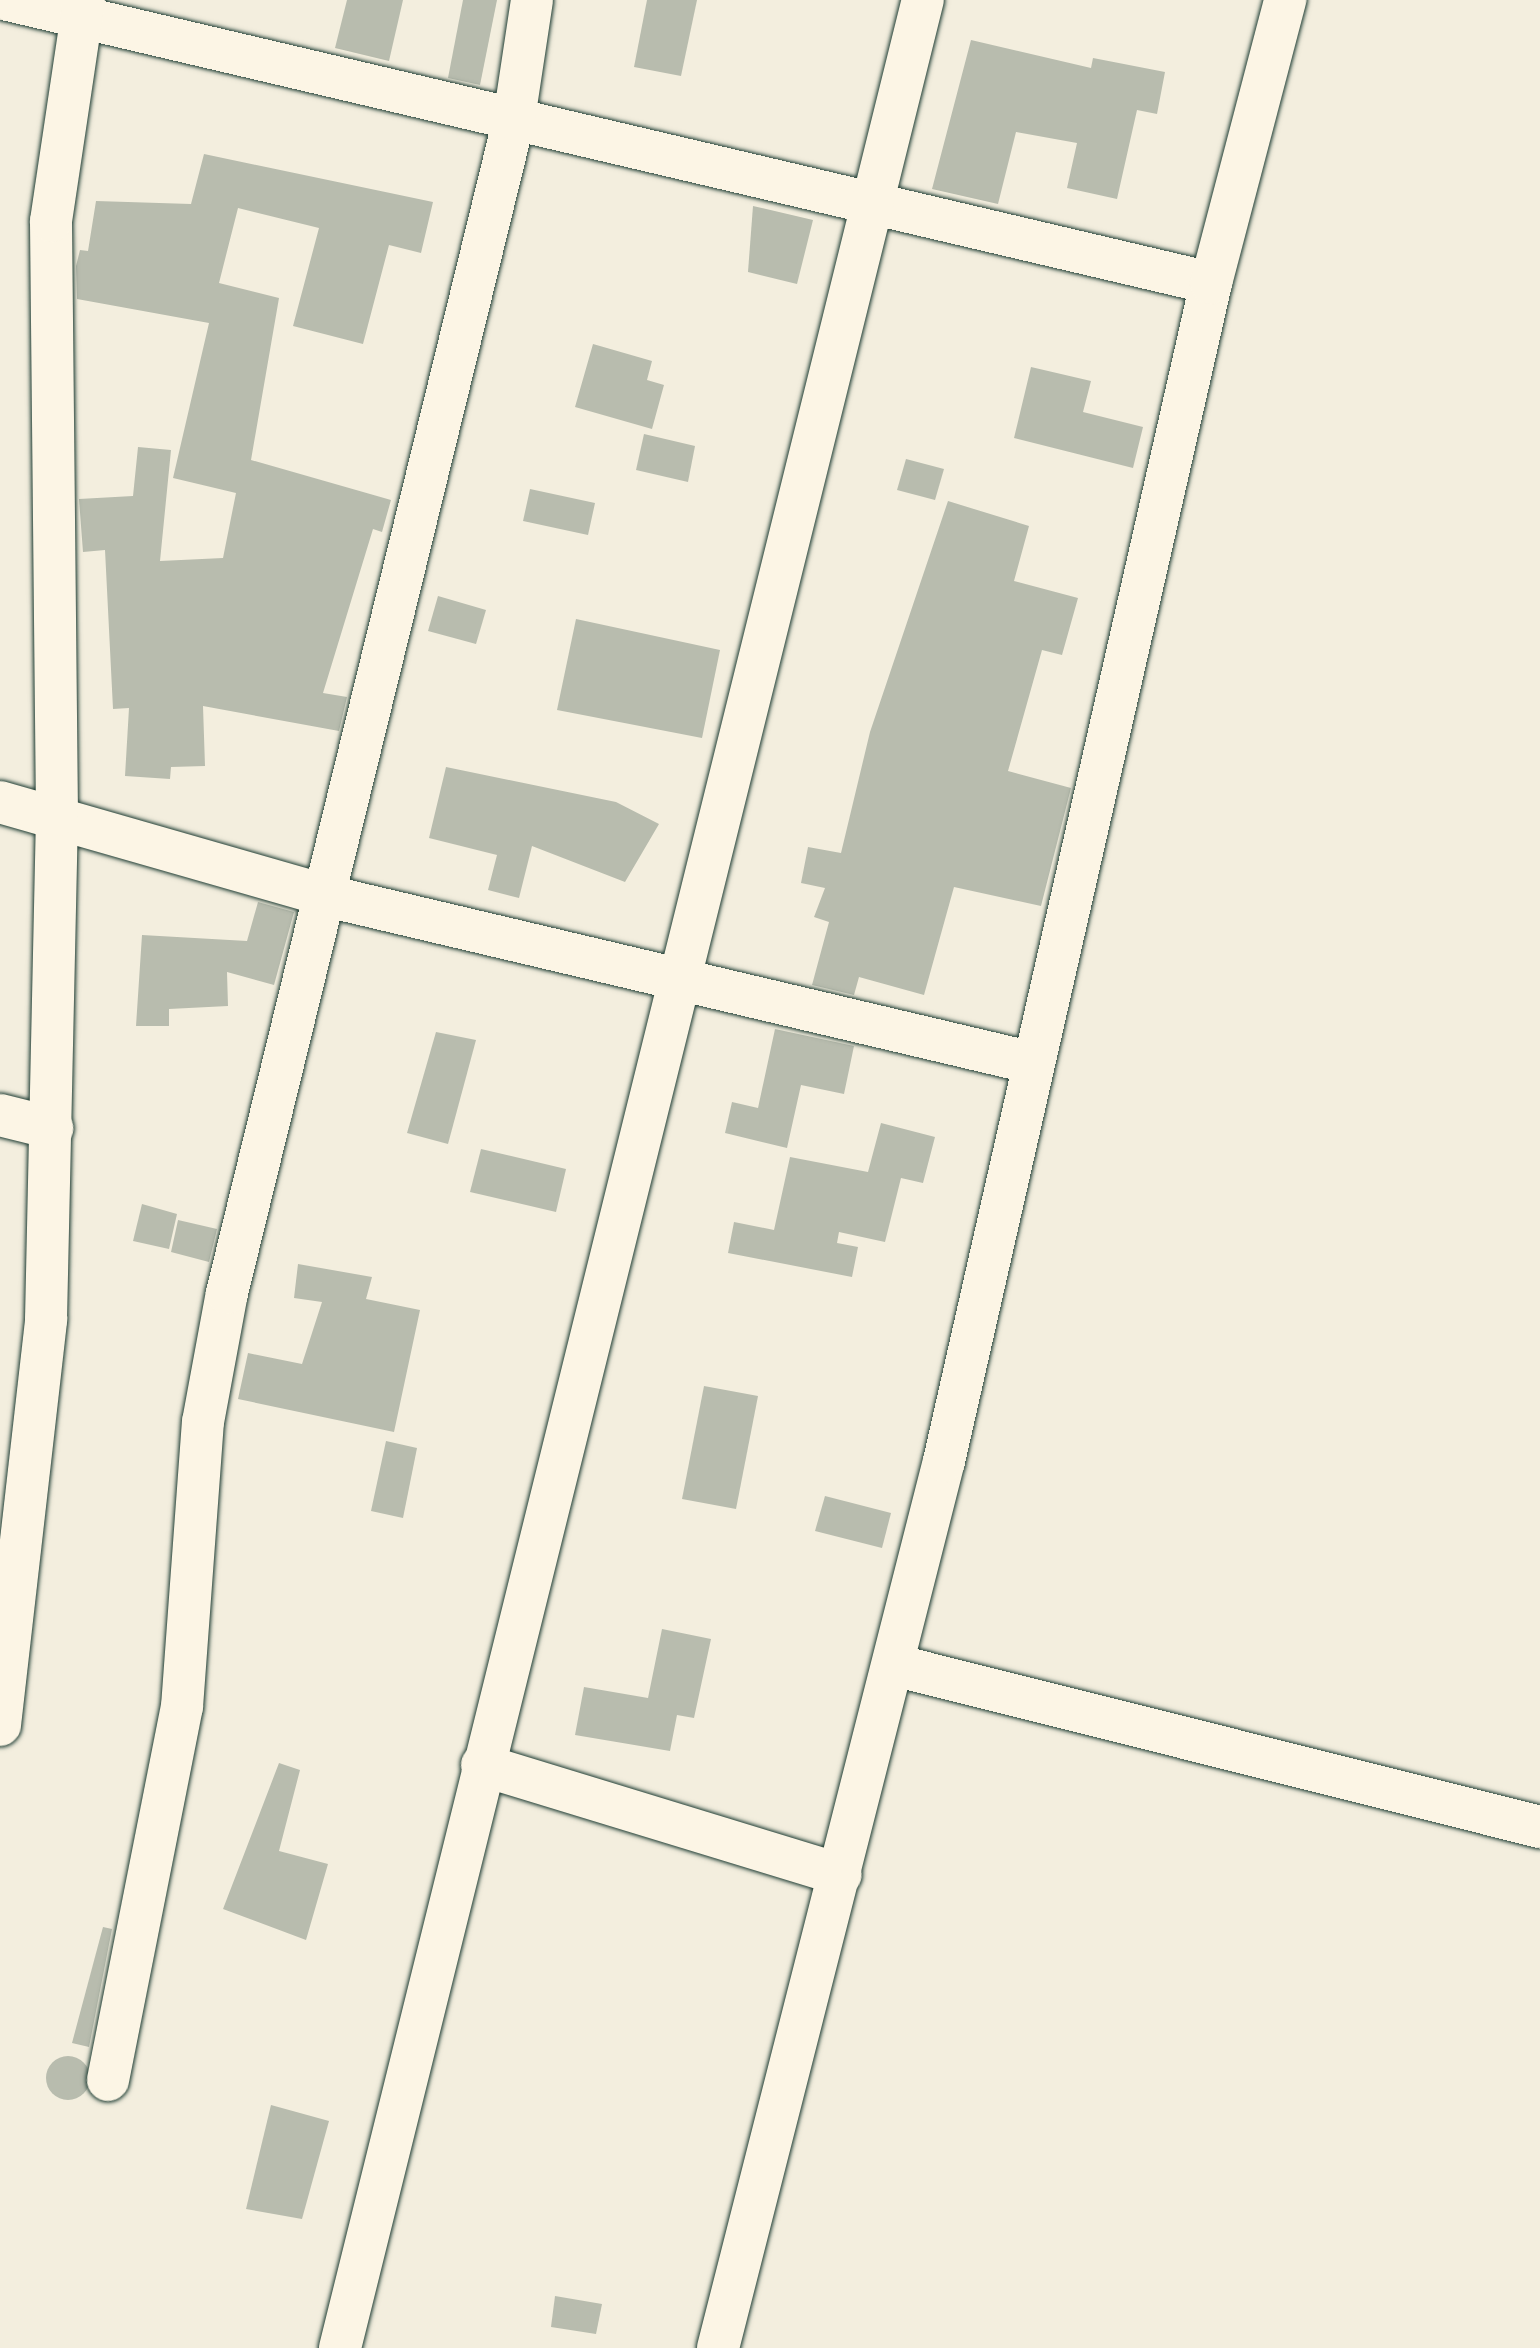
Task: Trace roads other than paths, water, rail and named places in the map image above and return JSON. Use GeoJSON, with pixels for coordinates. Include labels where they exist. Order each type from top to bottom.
{"type":"FeatureCollection","features":[{"type":"Feature","properties":{"kind":"street"},"geometry":{"type":"LineString","coordinates":[[8,0],[83,10],[514,119],[1211,283]]}},
{"type":"Feature","properties":{"kind":"street"},"geometry":{"type":"LineString","coordinates":[[108,2080],[182,1707],[191,1540],[220,1330],[331,898],[514,119],[532,0]]}},
{"type":"Feature","properties":{"kind":"street"},"geometry":{"type":"LineString","coordinates":[[340,2348],[923,0]]}},
{"type":"Feature","properties":{"kind":"street"},"geometry":{"type":"LineString","coordinates":[[718,2348],[894,1665],[1211,283],[1285,0]]}},
{"type":"Feature","properties":{"kind":"street"},"geometry":{"type":"LineString","coordinates":[[0,1725],[10,1530],[46,1320],[56,815],[51,221],[83,10]]}},
{"type":"Feature","properties":{"kind":"street"},"geometry":{"type":"LineString","coordinates":[[0,802],[56,815],[331,898],[683,974],[1033,1062]]}},
{"type":"Feature","properties":{"kind":"street"},"geometry":{"type":"LineString","coordinates":[[0,1115],[52,1128]]}},
{"type":"Feature","properties":{"kind":"street"},"geometry":{"type":"LineString","coordinates":[[894,1665],[1540,1828]]}},
{"type":"Feature","properties":{"kind":"street"},"geometry":{"type":"LineString","coordinates":[[482,1765],[841,1875]]}}]}
